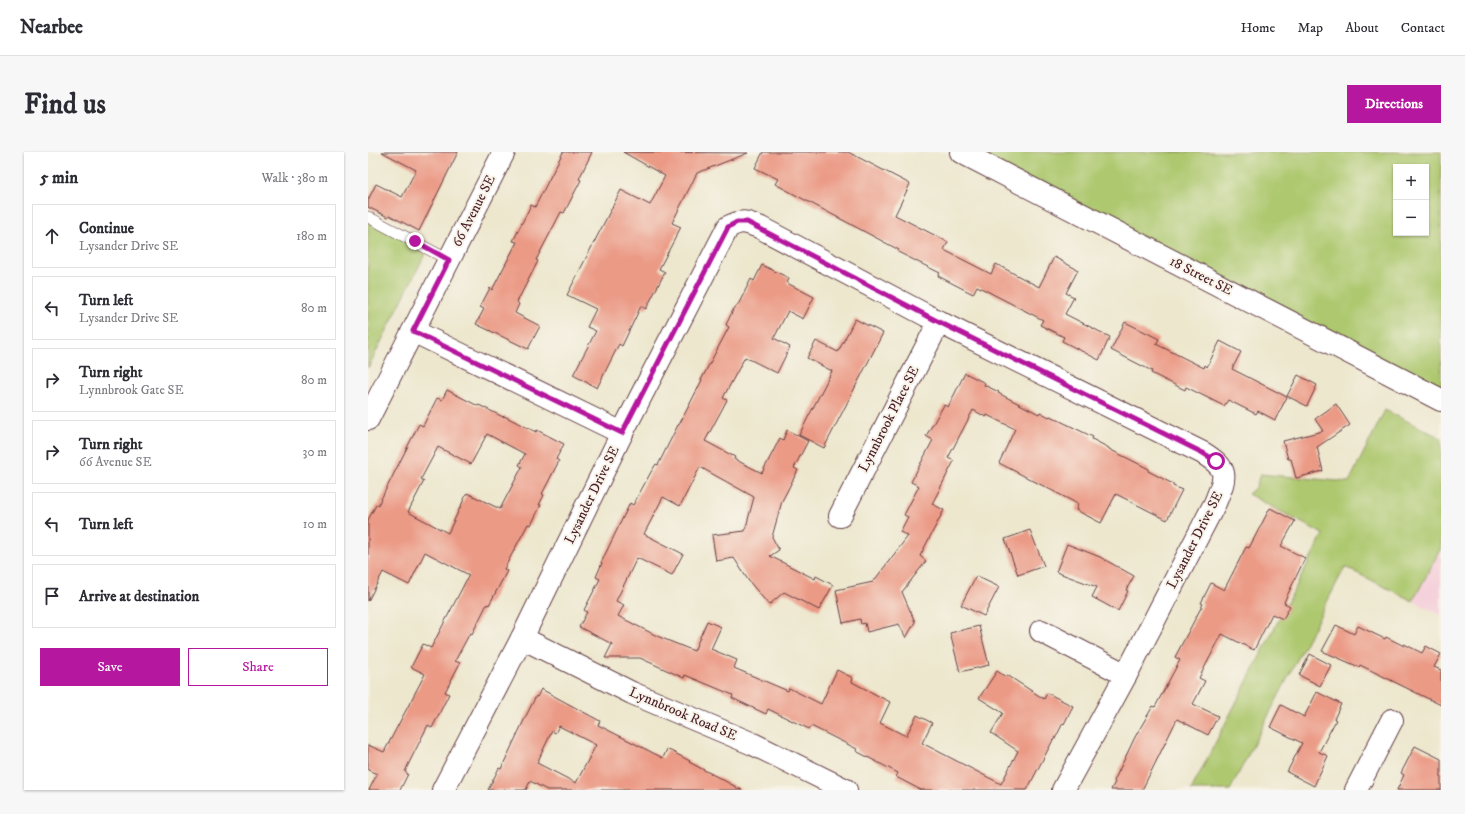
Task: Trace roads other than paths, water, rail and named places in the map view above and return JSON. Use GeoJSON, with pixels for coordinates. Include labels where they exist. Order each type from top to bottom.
{"type":"FeatureCollection","features":[{"type":"Feature","properties":{"kind":"street","name":"66 Avenue SE"},"geometry":{"type":"LineString","coordinates":[[368,419],[504,152]]}},
{"type":"Feature","properties":{"kind":"street","name":"18 Street SE"},"geometry":{"type":"LineString","coordinates":[[961,152],[1441,400]]}},
{"type":"Feature","properties":{"kind":"street","name":"Lysander Drive SE"},"geometry":{"type":"LineString","coordinates":[[443,790],[522,638],[622,433],[728,227],[737,222],[747,222],[939,322],[1203,453],[1216,461],[1223,470],[1223,484],[1215,503],[1126,675],[1063,790]]}},
{"type":"Feature","properties":{"kind":"street","name":"Lynnbrook Place SE"},"geometry":{"type":"LineString","coordinates":[[840,516],[939,322]]}},
{"type":"Feature","properties":{"kind":"street"},"geometry":{"type":"LineString","coordinates":[[413,331],[622,433]]}},
{"type":"Feature","properties":{"kind":"street"},"geometry":{"type":"LineString","coordinates":[[1041,632],[1126,675]]}},
{"type":"Feature","properties":{"kind":"street","name":"Lynnbrook Road SE"},"geometry":{"type":"LineString","coordinates":[[522,638],[632,693],[753,744],[811,782],[846,790]]}},
{"type":"Feature","properties":{"kind":"street"},"geometry":{"type":"LineString","coordinates":[[1356,790],[1392,720]]}},
{"type":"Feature","properties":{"kind":"lane"},"geometry":{"type":"LineString","coordinates":[[368,217],[449,260]]}}]}
